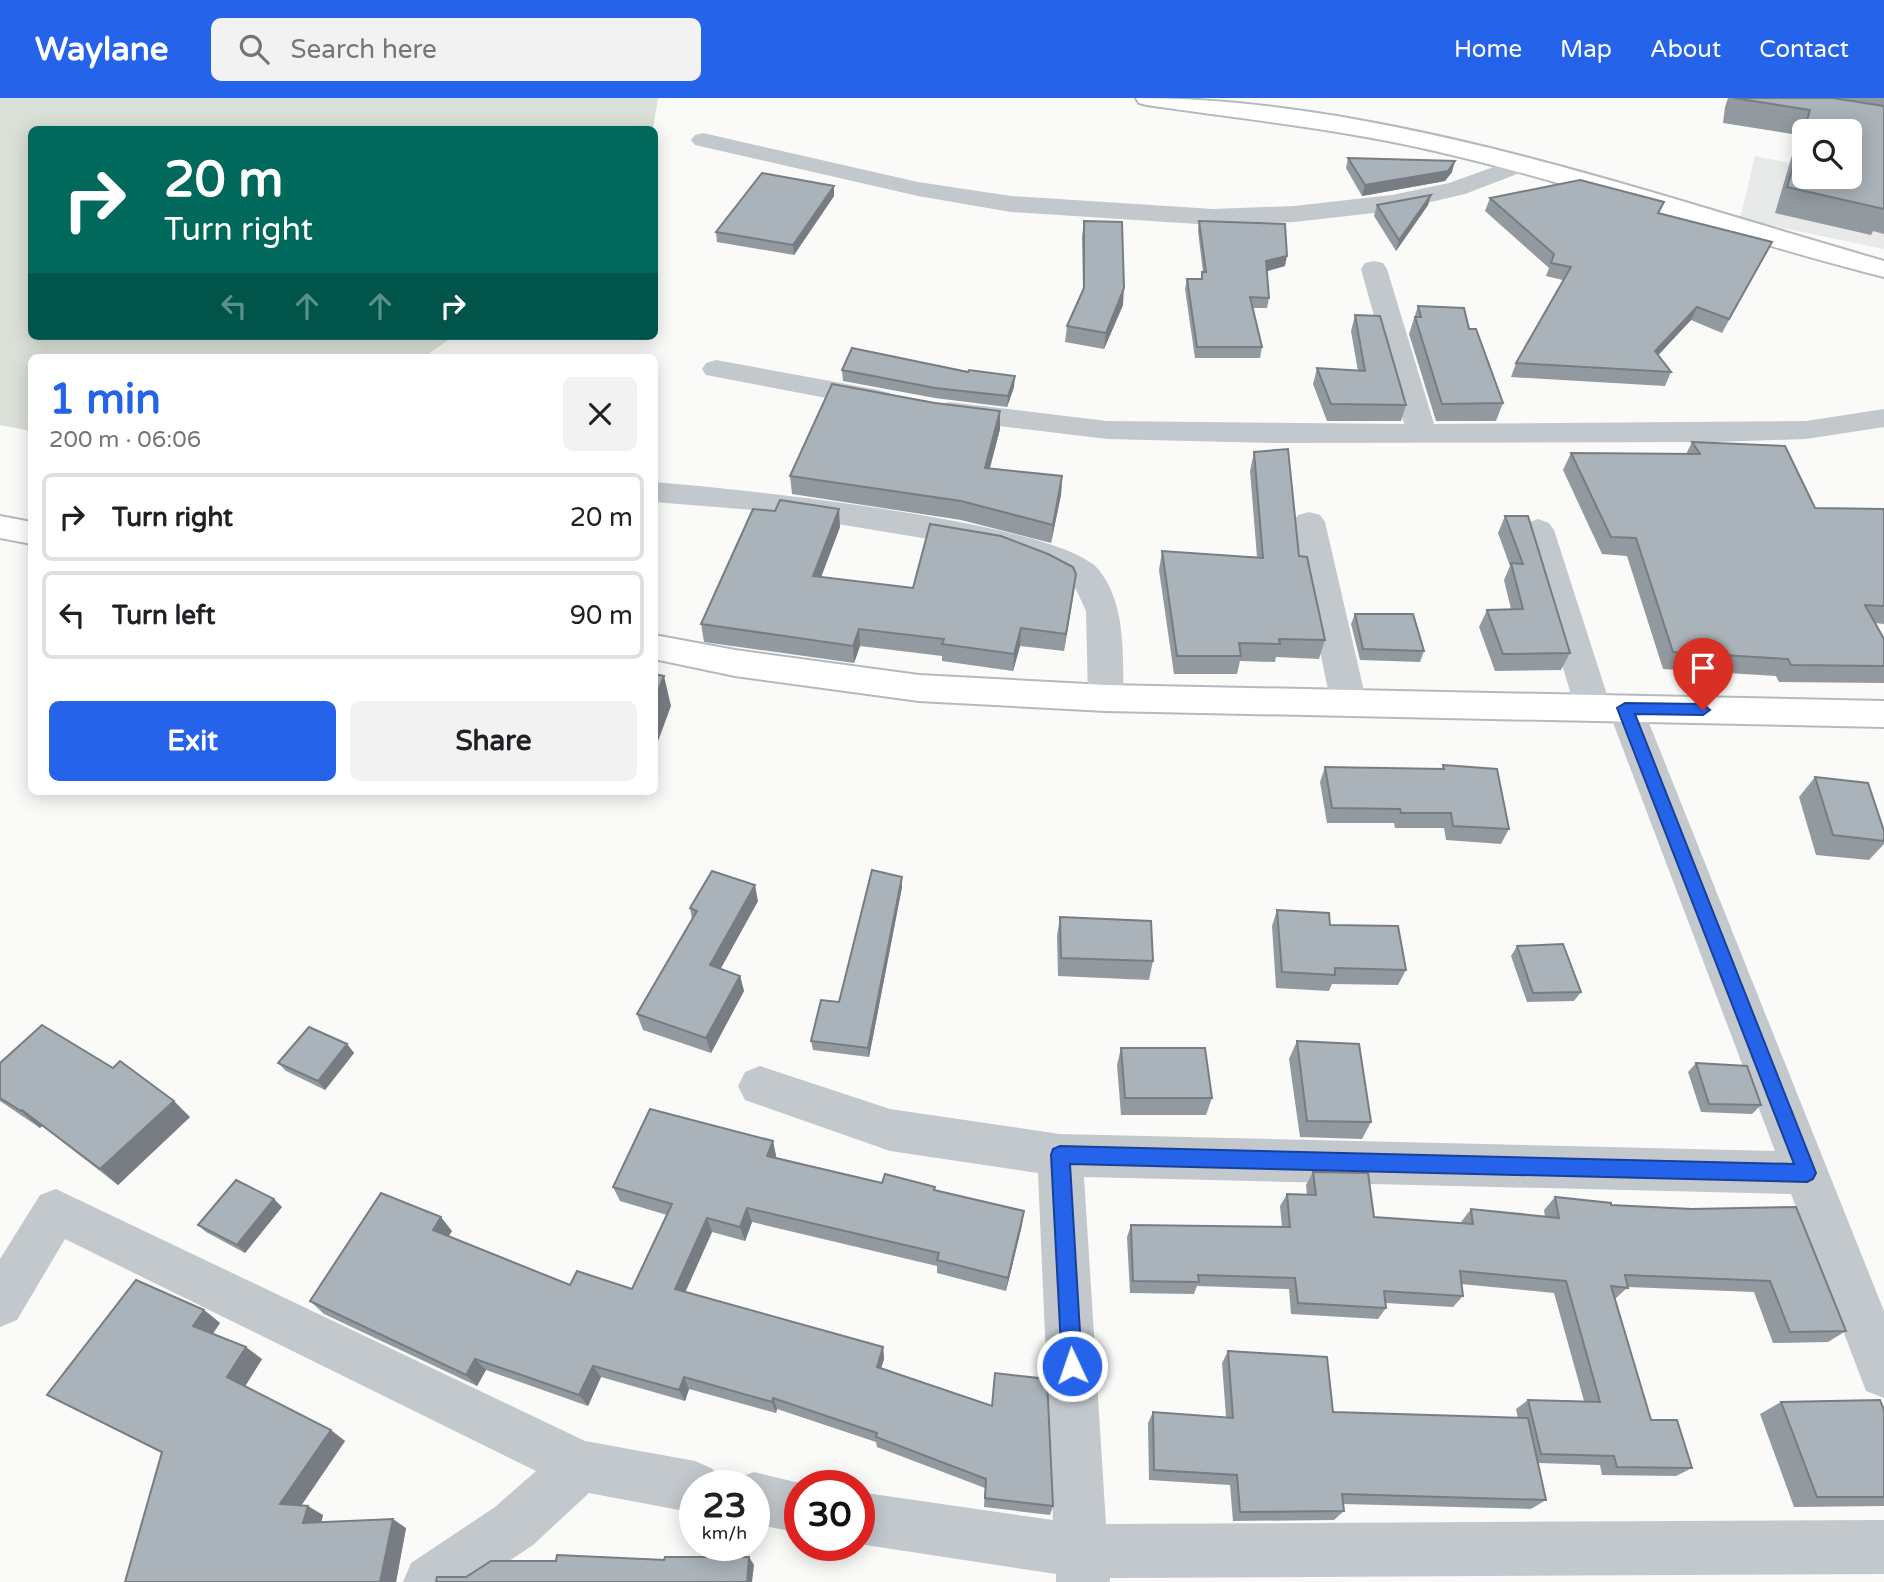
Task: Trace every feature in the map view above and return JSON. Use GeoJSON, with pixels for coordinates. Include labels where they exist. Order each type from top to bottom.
{"type":"FeatureCollection","features":[{"type":"Feature","properties":{"kind":"street"},"geometry":{"type":"LineString","coordinates":[[1147,98],[1348,127],[1434,144],[1884,270]]}},
{"type":"Feature","properties":{"kind":"street"},"geometry":{"type":"LineString","coordinates":[[703,140],[918,189],[1011,204],[1213,217],[1294,214],[1392,203],[1456,189],[1516,166]]}},
{"type":"Feature","properties":{"kind":"street"},"geometry":{"type":"LineString","coordinates":[[1374,269],[1422,434]]}},
{"type":"Feature","properties":{"kind":"street"},"geometry":{"type":"LineString","coordinates":[[716,369],[916,406],[1107,430],[1272,434],[1715,433],[1806,430],[1884,418]]}},
{"type":"Feature","properties":{"kind":"street"},"geometry":{"type":"LineString","coordinates":[[658,492],[753,500],[1006,541],[1060,561],[1086,576],[1103,611],[1106,698]]}},
{"type":"Feature","properties":{"kind":"street"},"geometry":{"type":"LineString","coordinates":[[1309,522],[1349,704]]}},
{"type":"Feature","properties":{"kind":"street"},"geometry":{"type":"LineString","coordinates":[[0,527],[28,532]]}},
{"type":"Feature","properties":{"kind":"street"},"geometry":{"type":"LineString","coordinates":[[1538,530],[1609,708],[1807,1173],[1884,1373]]}},
{"type":"Feature","properties":{"kind":"street"},"geometry":{"type":"LineString","coordinates":[[658,648],[735,663],[919,688],[1106,698],[1884,714]]}},
{"type":"Feature","properties":{"kind":"street"},"geometry":{"type":"LineString","coordinates":[[760,1086],[890,1130],[1060,1155],[1807,1173]]}},
{"type":"Feature","properties":{"kind":"street"},"geometry":{"type":"LineString","coordinates":[[1060,1155],[1083,1566]]}},
{"type":"Feature","properties":{"kind":"street"},"geometry":{"type":"LineString","coordinates":[[0,1303],[56,1211],[581,1466],[679,1484]]}},
{"type":"Feature","properties":{"kind":"street"},"geometry":{"type":"LineString","coordinates":[[430,1582],[514,1526],[581,1466]]}},
{"type":"Feature","properties":{"kind":"street"},"geometry":{"type":"LineString","coordinates":[[875,1521],[1083,1566],[1884,1547]]}},
{"type":"Feature","properties":{"kind":"shaded area"},"geometry":{"type":"Polygon","coordinates":[[[0,98],[658,98],[653,126],[28,126],[28,340],[448,340],[428,354],[28,354],[28,430],[0,425],[0,98]]]}},
{"type":"Feature","properties":{"kind":"shaded area"},"geometry":{"type":"Polygon","coordinates":[[[1755,156],[1792,164],[1792,189],[1862,189],[1862,179],[1884,182],[1884,249],[1740,219],[1755,156]]]}},
{"type":"Feature","properties":{"kind":"building"},"geometry":{"type":"Polygon","coordinates":[[[1734,98],[1832,98],[1884,106],[1884,209],[1796,189],[1862,189],[1862,119],[1807,119],[1810,110],[1734,98]]]}},
{"type":"Feature","properties":{"kind":"building"},"geometry":{"type":"Polygon","coordinates":[[[1348,158],[1455,161],[1448,171],[1365,185],[1348,158]]]}},
{"type":"Feature","properties":{"kind":"building"},"geometry":{"type":"Polygon","coordinates":[[[1792,170],[1792,188],[1787,187],[1792,170]]]}},
{"type":"Feature","properties":{"kind":"building"},"geometry":{"type":"Polygon","coordinates":[[[762,173],[834,186],[793,245],[716,232],[762,173]]]}},
{"type":"Feature","properties":{"kind":"building"},"geometry":{"type":"Polygon","coordinates":[[[1580,180],[1664,202],[1658,213],[1772,242],[1729,319],[1697,307],[1655,351],[1671,372],[1516,363],[1571,267],[1551,263],[1554,254],[1490,198],[1580,180]]]}},
{"type":"Feature","properties":{"kind":"building"},"geometry":{"type":"Polygon","coordinates":[[[1431,195],[1399,240],[1377,205],[1431,195]]]}},
{"type":"Feature","properties":{"kind":"building"},"geometry":{"type":"Polygon","coordinates":[[[1084,221],[1122,222],[1124,288],[1106,333],[1067,326],[1084,288],[1084,221]]]}},
{"type":"Feature","properties":{"kind":"building"},"geometry":{"type":"Polygon","coordinates":[[[1199,221],[1285,224],[1287,256],[1266,261],[1269,298],[1250,297],[1262,347],[1197,347],[1187,279],[1202,279],[1202,272],[1206,272],[1199,221]]]}},
{"type":"Feature","properties":{"kind":"building"},"geometry":{"type":"Polygon","coordinates":[[[1418,306],[1464,308],[1469,329],[1476,329],[1503,403],[1442,404],[1415,317],[1421,317],[1418,306]]]}},
{"type":"Feature","properties":{"kind":"building"},"geometry":{"type":"Polygon","coordinates":[[[1355,315],[1380,316],[1406,405],[1331,404],[1317,368],[1365,371],[1355,315]]]}},
{"type":"Feature","properties":{"kind":"building"},"geometry":{"type":"Polygon","coordinates":[[[852,348],[968,372],[1015,376],[1008,396],[935,388],[842,370],[852,348]]]}},
{"type":"Feature","properties":{"kind":"building"},"geometry":{"type":"Polygon","coordinates":[[[832,384],[935,403],[1000,411],[985,468],[1062,476],[1053,525],[961,501],[790,476],[832,384]]]}},
{"type":"Feature","properties":{"kind":"building"},"geometry":{"type":"Polygon","coordinates":[[[1692,442],[1785,446],[1815,508],[1884,509],[1884,606],[1865,605],[1884,639],[1884,666],[1791,665],[1788,659],[1673,652],[1636,538],[1611,537],[1571,453],[1700,454],[1692,442]]]}},
{"type":"Feature","properties":{"kind":"building"},"geometry":{"type":"Polygon","coordinates":[[[1288,449],[1299,556],[1307,557],[1325,640],[1279,639],[1280,644],[1239,643],[1241,656],[1177,656],[1162,551],[1263,558],[1254,452],[1288,449]]]}},
{"type":"Feature","properties":{"kind":"building"},"geometry":{"type":"Polygon","coordinates":[[[780,500],[839,509],[813,576],[913,588],[930,524],[1001,536],[1048,554],[1073,567],[1076,574],[1066,634],[1021,628],[1014,654],[942,644],[944,639],[859,629],[853,646],[701,624],[753,509],[775,511],[780,500]]]}},
{"type":"Feature","properties":{"kind":"building"},"geometry":{"type":"Polygon","coordinates":[[[1505,516],[1528,516],[1570,653],[1503,654],[1487,610],[1523,609],[1511,563],[1523,564],[1505,516]]]}},
{"type":"Feature","properties":{"kind":"building"},"geometry":{"type":"Polygon","coordinates":[[[1355,614],[1413,614],[1424,651],[1363,649],[1355,614]]]}},
{"type":"Feature","properties":{"kind":"building"},"geometry":{"type":"Polygon","coordinates":[[[658,675],[664,676],[658,691],[658,675]]]}},
{"type":"Feature","properties":{"kind":"building"},"geometry":{"type":"Polygon","coordinates":[[[1443,765],[1497,769],[1509,829],[1453,826],[1451,813],[1332,808],[1325,767],[1444,769],[1443,765]]]}},
{"type":"Feature","properties":{"kind":"building"},"geometry":{"type":"Polygon","coordinates":[[[1815,777],[1868,783],[1884,831],[1884,841],[1833,835],[1815,777]]]}},
{"type":"Feature","properties":{"kind":"building"},"geometry":{"type":"Polygon","coordinates":[[[872,870],[902,877],[868,1048],[811,1041],[821,1000],[839,1002],[872,870]]]}},
{"type":"Feature","properties":{"kind":"building"},"geometry":{"type":"Polygon","coordinates":[[[712,871],[755,885],[710,965],[740,976],[706,1038],[637,1014],[697,911],[690,908],[712,871]]]}},
{"type":"Feature","properties":{"kind":"building"},"geometry":{"type":"Polygon","coordinates":[[[1277,910],[1329,913],[1330,925],[1398,926],[1406,970],[1335,968],[1335,975],[1282,972],[1277,910]]]}},
{"type":"Feature","properties":{"kind":"building"},"geometry":{"type":"Polygon","coordinates":[[[1060,917],[1151,921],[1153,961],[1061,958],[1060,917]]]}},
{"type":"Feature","properties":{"kind":"building"},"geometry":{"type":"Polygon","coordinates":[[[1563,944],[1581,992],[1533,993],[1517,946],[1563,944]]]}},
{"type":"Feature","properties":{"kind":"building"},"geometry":{"type":"Polygon","coordinates":[[[42,1025],[113,1068],[120,1061],[174,1101],[100,1169],[22,1110],[0,1098],[0,1063],[42,1025]]]}},
{"type":"Feature","properties":{"kind":"building"},"geometry":{"type":"Polygon","coordinates":[[[309,1027],[347,1044],[318,1081],[278,1063],[309,1027]]]}},
{"type":"Feature","properties":{"kind":"building"},"geometry":{"type":"Polygon","coordinates":[[[1297,1041],[1359,1044],[1371,1122],[1307,1121],[1297,1041]]]}},
{"type":"Feature","properties":{"kind":"building"},"geometry":{"type":"Polygon","coordinates":[[[1121,1048],[1205,1048],[1212,1098],[1125,1098],[1121,1048]]]}},
{"type":"Feature","properties":{"kind":"building"},"geometry":{"type":"Polygon","coordinates":[[[1696,1063],[1747,1066],[1761,1105],[1709,1104],[1696,1063]]]}},
{"type":"Feature","properties":{"kind":"building"},"geometry":{"type":"Polygon","coordinates":[[[650,1109],[773,1141],[767,1156],[882,1183],[885,1174],[935,1187],[934,1190],[1024,1211],[1008,1278],[937,1260],[939,1253],[747,1208],[740,1227],[707,1218],[675,1289],[883,1347],[877,1367],[992,1406],[995,1373],[1047,1379],[1053,1506],[985,1498],[986,1479],[876,1437],[877,1433],[773,1398],[772,1402],[684,1377],[679,1390],[593,1366],[579,1395],[475,1359],[466,1375],[310,1301],[381,1193],[441,1217],[433,1230],[570,1285],[577,1271],[632,1289],[672,1204],[613,1187],[650,1109]]]}},
{"type":"Feature","properties":{"kind":"building"},"geometry":{"type":"Polygon","coordinates":[[[1313,1172],[1368,1173],[1374,1217],[1473,1224],[1471,1209],[1559,1218],[1555,1197],[1611,1205],[1692,1209],[1796,1207],[1846,1331],[1790,1332],[1770,1281],[1625,1275],[1628,1288],[1611,1286],[1651,1420],[1677,1420],[1692,1468],[1617,1467],[1614,1456],[1541,1454],[1528,1400],[1600,1402],[1566,1281],[1460,1271],[1463,1296],[1384,1291],[1386,1308],[1298,1303],[1295,1278],[1198,1275],[1199,1282],[1133,1281],[1131,1225],[1290,1227],[1287,1194],[1316,1195],[1313,1172]]]}},
{"type":"Feature","properties":{"kind":"building"},"geometry":{"type":"Polygon","coordinates":[[[236,1180],[274,1199],[237,1245],[198,1225],[236,1180]]]}},
{"type":"Feature","properties":{"kind":"building"},"geometry":{"type":"Polygon","coordinates":[[[136,1280],[204,1310],[193,1326],[246,1347],[227,1377],[331,1430],[280,1504],[308,1506],[303,1523],[393,1519],[380,1582],[125,1582],[162,1452],[47,1395],[136,1280]]]}},
{"type":"Feature","properties":{"kind":"building"},"geometry":{"type":"Polygon","coordinates":[[[1228,1351],[1327,1357],[1333,1412],[1528,1418],[1546,1500],[1342,1494],[1344,1511],[1240,1512],[1237,1475],[1154,1470],[1153,1412],[1233,1418],[1228,1351]]]}},
{"type":"Feature","properties":{"kind":"building"},"geometry":{"type":"Polygon","coordinates":[[[1880,1400],[1884,1410],[1884,1497],[1817,1497],[1781,1402],[1880,1400]]]}},
{"type":"Feature","properties":{"kind":"building"},"geometry":{"type":"Polygon","coordinates":[[[557,1555],[664,1560],[665,1557],[679,1557],[679,1561],[749,1561],[747,1582],[436,1582],[437,1577],[466,1577],[491,1561],[556,1561],[557,1555]]]}},
{"type":"Feature","properties":{"kind":"route"},"geometry":{"type":"LineString","coordinates":[[1072,1366],[1060,1155],[1807,1173],[1625,708],[1703,710]]}}]}
